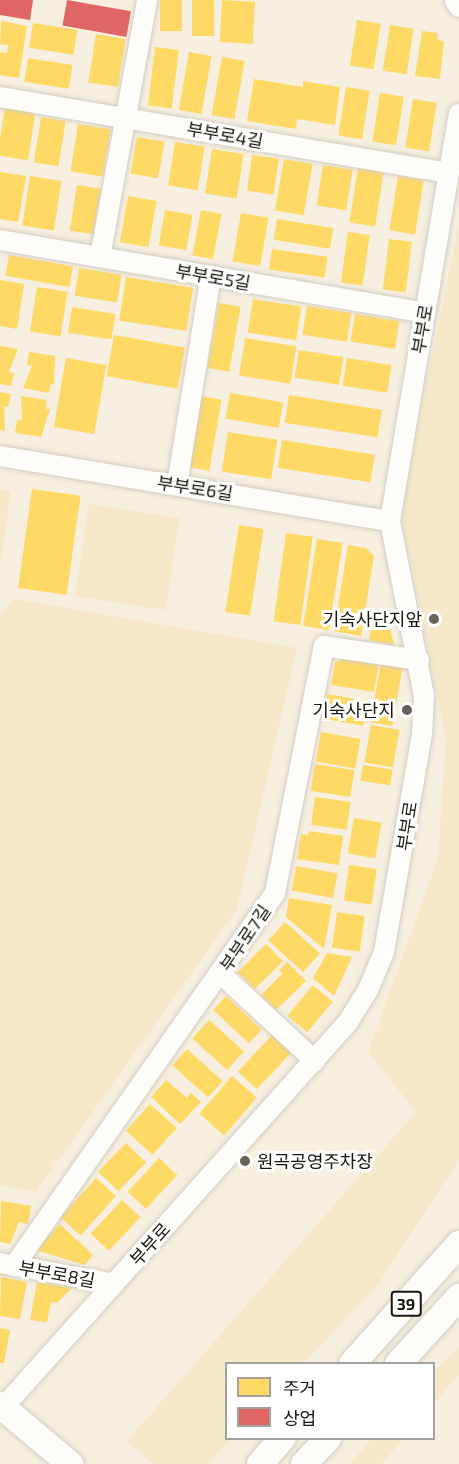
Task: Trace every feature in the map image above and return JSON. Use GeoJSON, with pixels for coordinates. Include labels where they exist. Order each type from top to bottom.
{"type":"FeatureCollection","features":[{"type":"Feature","properties":{"kind":"main road","name":"39"},"geometry":{"type":"LineString","coordinates":[[354,1362],[459,1244]]}},
{"type":"Feature","properties":{"kind":"main road","name":"39"},"geometry":{"type":"LineString","coordinates":[[400,1362],[459,1297]]}},
{"type":"Feature","properties":{"kind":"main road"},"geometry":{"type":"LineString","coordinates":[[2,1407],[70,1464]]}},
{"type":"Feature","properties":{"kind":"main road"},"geometry":{"type":"LineString","coordinates":[[260,1464],[281,1440]]}},
{"type":"Feature","properties":{"kind":"main road"},"geometry":{"type":"LineString","coordinates":[[304,1464],[326,1440]]}},
{"type":"Feature","properties":{"kind":"street"},"geometry":{"type":"LineString","coordinates":[[100,257],[147,0]]}},
{"type":"Feature","properties":{"kind":"street"},"geometry":{"type":"LineString","coordinates":[[455,1],[459,7]]}},
{"type":"Feature","properties":{"kind":"street","name":"부부로4길"},"geometry":{"type":"LineString","coordinates":[[0,97],[449,173]]}},
{"type":"Feature","properties":{"kind":"street","name":"부부로"},"geometry":{"type":"LineString","coordinates":[[2,1407],[348,1022],[368,990],[384,952],[422,735],[424,696],[419,660],[390,521],[459,114]]}},
{"type":"Feature","properties":{"kind":"street","name":"부부로5길"},"geometry":{"type":"LineString","coordinates":[[0,240],[425,313]]}},
{"type":"Feature","properties":{"kind":"street"},"geometry":{"type":"LineString","coordinates":[[177,485],[211,276]]}},
{"type":"Feature","properties":{"kind":"street","name":"부부로6길"},"geometry":{"type":"LineString","coordinates":[[0,456],[390,521]]}},
{"type":"Feature","properties":{"kind":"street","name":"부부로7길"},"geometry":{"type":"LineString","coordinates":[[7,1265],[221,974],[276,892],[324,646],[419,660]]}},
{"type":"Feature","properties":{"kind":"street"},"geometry":{"type":"LineString","coordinates":[[221,974],[315,1060]]}},
{"type":"Feature","properties":{"kind":"street","name":"부부로8길"},"geometry":{"type":"LineString","coordinates":[[7,1265],[114,1284]]}},
{"type":"Feature","properties":{"kind":"shaded area"},"geometry":{"type":"Polygon","coordinates":[[[459,223],[459,1160],[375,1289],[304,1362],[225,1362],[225,1440],[230,1440],[207,1464],[153,1464],[127,1441],[416,1112],[368,1052],[438,858],[446,739],[401,512],[459,223]]]}},
{"type":"Feature","properties":{"kind":"shaded area"},"geometry":{"type":"Polygon","coordinates":[[[0,490],[11,491],[0,569],[0,490]]]}},
{"type":"Feature","properties":{"kind":"shaded area"},"geometry":{"type":"Polygon","coordinates":[[[89,504],[180,518],[165,610],[74,596],[89,504]]]}},
{"type":"Feature","properties":{"kind":"shaded area"},"geometry":{"type":"Polygon","coordinates":[[[15,599],[297,648],[237,909],[36,1192],[0,1185],[0,615],[15,599]]]}},
{"type":"Feature","properties":{"kind":"shaded area"},"geometry":{"type":"Polygon","coordinates":[[[459,1347],[459,1375],[435,1403],[435,1370],[459,1347]]]}},
{"type":"Feature","properties":{"kind":"shaded area"},"geometry":{"type":"Polygon","coordinates":[[[371,1440],[403,1440],[381,1464],[349,1464],[371,1440]]]}},
{"type":"Feature","properties":{"kind":"building: 주거"},"geometry":{"type":"Polygon","coordinates":[[[160,0],[182,0],[182,31],[160,31],[160,0]]]}},
{"type":"Feature","properties":{"kind":"building: 주거"},"geometry":{"type":"Polygon","coordinates":[[[192,0],[214,0],[214,36],[192,36],[192,0]]]}},
{"type":"Feature","properties":{"kind":"building: 주거"},"geometry":{"type":"Polygon","coordinates":[[[222,0],[255,2],[253,44],[220,42],[222,0]]]}},
{"type":"Feature","properties":{"kind":"building: 주거"},"geometry":{"type":"Polygon","coordinates":[[[357,20],[381,24],[374,69],[350,65],[357,20]]]}},
{"type":"Feature","properties":{"kind":"building: 주거"},"geometry":{"type":"Polygon","coordinates":[[[1,21],[27,26],[19,78],[0,75],[0,52],[7,53],[8,45],[0,44],[1,21]]]}},
{"type":"Feature","properties":{"kind":"building: 주거"},"geometry":{"type":"Polygon","coordinates":[[[33,23],[77,30],[74,55],[29,48],[33,23]]]}},
{"type":"Feature","properties":{"kind":"building: 주거"},"geometry":{"type":"Polygon","coordinates":[[[390,25],[414,29],[407,74],[383,70],[390,25]]]}},
{"type":"Feature","properties":{"kind":"building: 주거"},"geometry":{"type":"Polygon","coordinates":[[[422,31],[438,33],[437,39],[444,42],[440,79],[415,76],[422,31]]]}},
{"type":"Feature","properties":{"kind":"building: 주거"},"geometry":{"type":"Polygon","coordinates":[[[96,34],[126,39],[118,87],[88,82],[96,34]]]}},
{"type":"Feature","properties":{"kind":"building: 주거"},"geometry":{"type":"Polygon","coordinates":[[[155,47],[179,50],[172,108],[148,106],[155,47]]]}},
{"type":"Feature","properties":{"kind":"building: 주거"},"geometry":{"type":"Polygon","coordinates":[[[189,52],[212,56],[201,114],[179,110],[189,52]]]}},
{"type":"Feature","properties":{"kind":"building: 주거"},"geometry":{"type":"Polygon","coordinates":[[[222,57],[245,61],[234,119],[212,115],[222,57]]]}},
{"type":"Feature","properties":{"kind":"building: 주거"},"geometry":{"type":"Polygon","coordinates":[[[28,58],[72,65],[69,89],[24,82],[28,58]]]}},
{"type":"Feature","properties":{"kind":"building: 주거"},"geometry":{"type":"Polygon","coordinates":[[[254,79],[303,87],[303,81],[340,87],[335,125],[297,119],[296,129],[247,121],[254,79]]]}},
{"type":"Feature","properties":{"kind":"building: 주거"},"geometry":{"type":"Polygon","coordinates":[[[346,87],[370,91],[362,139],[338,135],[346,87]]]}},
{"type":"Feature","properties":{"kind":"building: 주거"},"geometry":{"type":"Polygon","coordinates":[[[380,93],[404,97],[396,145],[372,141],[380,93]]]}},
{"type":"Feature","properties":{"kind":"building: 주거"},"geometry":{"type":"Polygon","coordinates":[[[413,99],[437,103],[429,151],[405,147],[413,99]]]}},
{"type":"Feature","properties":{"kind":"building: 주거"},"geometry":{"type":"Polygon","coordinates":[[[5,107],[36,112],[28,160],[0,156],[5,107]]]}},
{"type":"Feature","properties":{"kind":"building: 주거"},"geometry":{"type":"Polygon","coordinates":[[[41,117],[66,121],[58,166],[34,162],[41,117]]]}},
{"type":"Feature","properties":{"kind":"building: 주거"},"geometry":{"type":"Polygon","coordinates":[[[78,124],[111,129],[103,177],[70,171],[78,124]]]}},
{"type":"Feature","properties":{"kind":"building: 주거"},"geometry":{"type":"Polygon","coordinates":[[[137,137],[165,142],[158,178],[131,173],[137,137]]]}},
{"type":"Feature","properties":{"kind":"building: 주거"},"geometry":{"type":"Polygon","coordinates":[[[175,142],[205,147],[198,190],[168,185],[175,142]]]}},
{"type":"Feature","properties":{"kind":"building: 주거"},"geometry":{"type":"Polygon","coordinates":[[[212,149],[244,154],[237,198],[205,193],[212,149]]]}},
{"type":"Feature","properties":{"kind":"building: 주거"},"geometry":{"type":"Polygon","coordinates":[[[252,155],[279,159],[274,194],[247,191],[252,155]]]}},
{"type":"Feature","properties":{"kind":"building: 주거"},"geometry":{"type":"Polygon","coordinates":[[[284,159],[313,164],[304,215],[275,210],[284,159]]]}},
{"type":"Feature","properties":{"kind":"building: 주거"},"geometry":{"type":"Polygon","coordinates":[[[323,165],[353,170],[346,210],[317,205],[323,165]]]}},
{"type":"Feature","properties":{"kind":"building: 주거"},"geometry":{"type":"Polygon","coordinates":[[[358,168],[384,172],[375,226],[349,222],[358,168]]]}},
{"type":"Feature","properties":{"kind":"building: 주거"},"geometry":{"type":"Polygon","coordinates":[[[0,172],[26,176],[18,222],[0,219],[0,172]]]}},
{"type":"Feature","properties":{"kind":"building: 주거"},"geometry":{"type":"Polygon","coordinates":[[[30,176],[62,181],[54,230],[22,225],[30,176]]]}},
{"type":"Feature","properties":{"kind":"building: 주거"},"geometry":{"type":"Polygon","coordinates":[[[398,176],[424,180],[415,234],[389,230],[398,176]]]}},
{"type":"Feature","properties":{"kind":"building: 주거"},"geometry":{"type":"Polygon","coordinates":[[[77,185],[101,189],[94,234],[70,230],[77,185]]]}},
{"type":"Feature","properties":{"kind":"building: 주거"},"geometry":{"type":"Polygon","coordinates":[[[128,196],[157,201],[148,247],[120,242],[128,196]]]}},
{"type":"Feature","properties":{"kind":"building: 주거"},"geometry":{"type":"Polygon","coordinates":[[[165,210],[193,215],[186,250],[159,245],[165,210]]]}},
{"type":"Feature","properties":{"kind":"building: 주거"},"geometry":{"type":"Polygon","coordinates":[[[201,210],[222,214],[213,259],[192,255],[201,210]]]}},
{"type":"Feature","properties":{"kind":"building: 주거"},"geometry":{"type":"Polygon","coordinates":[[[241,213],[269,218],[260,266],[232,261],[241,213]]]}},
{"type":"Feature","properties":{"kind":"building: 주거"},"geometry":{"type":"Polygon","coordinates":[[[277,219],[333,228],[330,249],[274,240],[277,219]]]}},
{"type":"Feature","properties":{"kind":"building: 주거"},"geometry":{"type":"Polygon","coordinates":[[[348,232],[370,235],[363,286],[341,283],[348,232]]]}},
{"type":"Feature","properties":{"kind":"building: 주거"},"geometry":{"type":"Polygon","coordinates":[[[389,239],[412,242],[406,292],[383,290],[389,239]]]}},
{"type":"Feature","properties":{"kind":"building: 주거"},"geometry":{"type":"Polygon","coordinates":[[[272,249],[327,257],[325,278],[269,270],[272,249]]]}},
{"type":"Feature","properties":{"kind":"building: 주거"},"geometry":{"type":"Polygon","coordinates":[[[9,255],[73,266],[69,287],[5,276],[9,255]]]}},
{"type":"Feature","properties":{"kind":"building: 주거"},"geometry":{"type":"Polygon","coordinates":[[[79,268],[121,275],[117,302],[75,296],[79,268]]]}},
{"type":"Feature","properties":{"kind":"building: 주거"},"geometry":{"type":"Polygon","coordinates":[[[126,277],[193,288],[186,331],[119,320],[126,277]]]}},
{"type":"Feature","properties":{"kind":"building: 주거"},"geometry":{"type":"Polygon","coordinates":[[[0,280],[24,284],[17,329],[0,326],[0,280]]]}},
{"type":"Feature","properties":{"kind":"building: 주거"},"geometry":{"type":"Polygon","coordinates":[[[37,287],[68,292],[61,336],[30,331],[37,287]]]}},
{"type":"Feature","properties":{"kind":"building: 주거"},"geometry":{"type":"Polygon","coordinates":[[[253,299],[301,307],[296,340],[248,333],[253,299]]]}},
{"type":"Feature","properties":{"kind":"building: 주거"},"geometry":{"type":"Polygon","coordinates":[[[219,303],[241,307],[229,372],[208,368],[219,303]]]}},
{"type":"Feature","properties":{"kind":"building: 주거"},"geometry":{"type":"Polygon","coordinates":[[[307,306],[351,313],[347,342],[302,335],[307,306]]]}},
{"type":"Feature","properties":{"kind":"building: 주거"},"geometry":{"type":"Polygon","coordinates":[[[72,307],[115,314],[111,340],[68,333],[72,307]]]}},
{"type":"Feature","properties":{"kind":"building: 주거"},"geometry":{"type":"Polygon","coordinates":[[[355,314],[399,321],[395,349],[351,342],[355,314]]]}},
{"type":"Feature","properties":{"kind":"building: 주거"},"geometry":{"type":"Polygon","coordinates":[[[114,335],[185,348],[178,389],[107,376],[114,335]]]}},
{"type":"Feature","properties":{"kind":"building: 주거"},"geometry":{"type":"Polygon","coordinates":[[[245,338],[296,346],[290,384],[239,376],[245,338]]]}},
{"type":"Feature","properties":{"kind":"building: 주거"},"geometry":{"type":"Polygon","coordinates":[[[0,346],[18,349],[9,372],[14,373],[11,386],[0,384],[0,346]]]}},
{"type":"Feature","properties":{"kind":"building: 주거"},"geometry":{"type":"Polygon","coordinates":[[[299,350],[343,357],[339,385],[295,378],[299,350]]]}},
{"type":"Feature","properties":{"kind":"building: 주거"},"geometry":{"type":"Polygon","coordinates":[[[29,352],[55,356],[54,385],[51,384],[49,393],[23,388],[32,366],[27,365],[29,352]]]}},
{"type":"Feature","properties":{"kind":"building: 주거"},"geometry":{"type":"Polygon","coordinates":[[[66,358],[106,365],[94,434],[54,427],[66,358]]]}},
{"type":"Feature","properties":{"kind":"building: 주거"},"geometry":{"type":"Polygon","coordinates":[[[347,358],[391,365],[387,393],[343,386],[347,358]]]}},
{"type":"Feature","properties":{"kind":"building: 주거"},"geometry":{"type":"Polygon","coordinates":[[[0,392],[11,394],[8,407],[4,406],[5,431],[0,430],[0,392]]]}},
{"type":"Feature","properties":{"kind":"building: 주거"},"geometry":{"type":"Polygon","coordinates":[[[230,393],[283,402],[279,428],[225,419],[230,393]]]}},
{"type":"Feature","properties":{"kind":"building: 주거"},"geometry":{"type":"Polygon","coordinates":[[[289,395],[382,410],[377,437],[285,423],[289,395]]]}},
{"type":"Feature","properties":{"kind":"building: 주거"},"geometry":{"type":"Polygon","coordinates":[[[21,396],[47,400],[46,409],[50,409],[41,437],[15,433],[17,420],[22,420],[21,396]]]}},
{"type":"Feature","properties":{"kind":"building: 주거"},"geometry":{"type":"Polygon","coordinates":[[[200,396],[222,400],[209,471],[187,467],[200,396]]]}},
{"type":"Feature","properties":{"kind":"building: 주거"},"geometry":{"type":"Polygon","coordinates":[[[228,432],[277,440],[271,479],[222,472],[228,432]]]}},
{"type":"Feature","properties":{"kind":"building: 주거"},"geometry":{"type":"Polygon","coordinates":[[[282,440],[375,455],[370,482],[278,468],[282,440]]]}},
{"type":"Feature","properties":{"kind":"building: 주거"},"geometry":{"type":"Polygon","coordinates":[[[32,489],[81,496],[67,595],[18,588],[32,489]]]}},
{"type":"Feature","properties":{"kind":"building: 주거"},"geometry":{"type":"Polygon","coordinates":[[[239,525],[264,529],[250,616],[225,612],[239,525]]]}},
{"type":"Feature","properties":{"kind":"building: 주거"},"geometry":{"type":"Polygon","coordinates":[[[286,533],[313,537],[300,625],[274,621],[286,533]]]}},
{"type":"Feature","properties":{"kind":"building: 주거"},"geometry":{"type":"Polygon","coordinates":[[[317,539],[343,543],[329,630],[303,626],[317,539]]]}},
{"type":"Feature","properties":{"kind":"building: 주거"},"geometry":{"type":"Polygon","coordinates":[[[348,545],[366,548],[374,556],[361,636],[334,631],[348,545]]]}},
{"type":"Feature","properties":{"kind":"building: 주거"},"geometry":{"type":"Polygon","coordinates":[[[373,612],[386,614],[394,644],[369,641],[373,612]]]}},
{"type":"Feature","properties":{"kind":"building: 주거"},"geometry":{"type":"Polygon","coordinates":[[[345,658],[379,663],[374,692],[331,685],[335,662],[345,658]]]}},
{"type":"Feature","properties":{"kind":"building: 주거"},"geometry":{"type":"Polygon","coordinates":[[[381,663],[403,667],[392,726],[371,722],[381,663]]]}},
{"type":"Feature","properties":{"kind":"building: 주거"},"geometry":{"type":"Polygon","coordinates":[[[327,694],[367,701],[363,726],[323,719],[327,694]]]}},
{"type":"Feature","properties":{"kind":"building: 주거"},"geometry":{"type":"Polygon","coordinates":[[[371,725],[400,730],[393,767],[364,762],[371,725]]]}},
{"type":"Feature","properties":{"kind":"building: 주거"},"geometry":{"type":"Polygon","coordinates":[[[321,732],[360,739],[355,768],[316,762],[321,732]]]}},
{"type":"Feature","properties":{"kind":"building: 주거"},"geometry":{"type":"Polygon","coordinates":[[[315,764],[355,770],[350,797],[311,791],[315,764]]]}},
{"type":"Feature","properties":{"kind":"building: 주거"},"geometry":{"type":"Polygon","coordinates":[[[363,765],[393,770],[390,785],[360,781],[363,765]]]}},
{"type":"Feature","properties":{"kind":"building: 주거"},"geometry":{"type":"Polygon","coordinates":[[[315,797],[351,802],[347,830],[311,825],[315,797]]]}},
{"type":"Feature","properties":{"kind":"building: 주거"},"geometry":{"type":"Polygon","coordinates":[[[354,818],[382,823],[375,858],[348,853],[354,818]]]}},
{"type":"Feature","properties":{"kind":"building: 주거"},"geometry":{"type":"Polygon","coordinates":[[[309,831],[343,836],[339,865],[297,859],[301,834],[308,835],[309,831]]]}},
{"type":"Feature","properties":{"kind":"building: 주거"},"geometry":{"type":"Polygon","coordinates":[[[349,865],[377,869],[372,905],[344,901],[349,865]]]}},
{"type":"Feature","properties":{"kind":"building: 주거"},"geometry":{"type":"Polygon","coordinates":[[[296,866],[337,873],[333,898],[292,891],[296,866]]]}},
{"type":"Feature","properties":{"kind":"building: 주거"},"geometry":{"type":"Polygon","coordinates":[[[289,898],[332,905],[324,949],[286,917],[289,898]]]}},
{"type":"Feature","properties":{"kind":"building: 주거"},"geometry":{"type":"Polygon","coordinates":[[[337,912],[365,916],[360,952],[332,948],[337,912]]]}},
{"type":"Feature","properties":{"kind":"building: 주거"},"geometry":{"type":"Polygon","coordinates":[[[285,922],[320,953],[303,972],[268,941],[285,922]]]}},
{"type":"Feature","properties":{"kind":"building: 주거"},"geometry":{"type":"Polygon","coordinates":[[[266,944],[283,961],[255,989],[238,972],[266,944]]]}},
{"type":"Feature","properties":{"kind":"building: 주거"},"geometry":{"type":"Polygon","coordinates":[[[327,953],[352,957],[334,996],[313,978],[327,953]]]}},
{"type":"Feature","properties":{"kind":"building: 주거"},"geometry":{"type":"Polygon","coordinates":[[[287,962],[306,981],[276,1010],[261,995],[282,974],[279,970],[287,962]]]}},
{"type":"Feature","properties":{"kind":"building: 주거"},"geometry":{"type":"Polygon","coordinates":[[[313,985],[333,1002],[307,1032],[287,1016],[313,985]]]}},
{"type":"Feature","properties":{"kind":"building: 주거"},"geometry":{"type":"Polygon","coordinates":[[[226,996],[262,1029],[249,1043],[213,1010],[226,996]]]}},
{"type":"Feature","properties":{"kind":"building: 주거"},"geometry":{"type":"Polygon","coordinates":[[[209,1020],[244,1051],[227,1070],[192,1039],[209,1020]]]}},
{"type":"Feature","properties":{"kind":"building: 주거"},"geometry":{"type":"Polygon","coordinates":[[[272,1035],[291,1053],[257,1089],[238,1072],[272,1035]]]}},
{"type":"Feature","properties":{"kind":"building: 주거"},"geometry":{"type":"Polygon","coordinates":[[[187,1049],[223,1081],[208,1097],[172,1065],[187,1049]]]}},
{"type":"Feature","properties":{"kind":"building: 주거"},"geometry":{"type":"Polygon","coordinates":[[[232,1076],[257,1098],[224,1135],[199,1114],[232,1076]]]}},
{"type":"Feature","properties":{"kind":"building: 주거"},"geometry":{"type":"Polygon","coordinates":[[[166,1080],[187,1098],[191,1093],[201,1102],[180,1124],[151,1097],[166,1080]]]}},
{"type":"Feature","properties":{"kind":"building: 주거"},"geometry":{"type":"Polygon","coordinates":[[[150,1104],[177,1128],[153,1155],[126,1131],[150,1104]]]}},
{"type":"Feature","properties":{"kind":"building: 주거"},"geometry":{"type":"Polygon","coordinates":[[[126,1143],[146,1162],[118,1191],[98,1172],[126,1143]]]}},
{"type":"Feature","properties":{"kind":"building: 주거"},"geometry":{"type":"Polygon","coordinates":[[[159,1158],[177,1175],[146,1209],[128,1192],[159,1158]]]}},
{"type":"Feature","properties":{"kind":"building: 주거"},"geometry":{"type":"Polygon","coordinates":[[[96,1178],[116,1196],[81,1235],[61,1217],[96,1178]]]}},
{"type":"Feature","properties":{"kind":"building: 주거"},"geometry":{"type":"Polygon","coordinates":[[[122,1200],[140,1217],[109,1251],[91,1234],[122,1200]]]}},
{"type":"Feature","properties":{"kind":"building: 주거"},"geometry":{"type":"Polygon","coordinates":[[[1,1201],[31,1206],[28,1224],[19,1222],[10,1244],[0,1242],[1,1201]]]}},
{"type":"Feature","properties":{"kind":"building: 주거"},"geometry":{"type":"Polygon","coordinates":[[[60,1224],[93,1255],[85,1265],[35,1250],[60,1224]]]}},
{"type":"Feature","properties":{"kind":"building: 주거"},"geometry":{"type":"Polygon","coordinates":[[[1,1277],[27,1282],[20,1319],[0,1316],[1,1277]]]}},
{"type":"Feature","properties":{"kind":"building: 주거"},"geometry":{"type":"Polygon","coordinates":[[[37,1282],[72,1288],[57,1303],[51,1302],[47,1322],[30,1320],[37,1282]]]}},
{"type":"Feature","properties":{"kind":"building: 주거"},"geometry":{"type":"Polygon","coordinates":[[[0,1328],[10,1330],[4,1363],[0,1363],[0,1328]]]}},
{"type":"Feature","properties":{"kind":"building: 상업"},"geometry":{"type":"Polygon","coordinates":[[[0,0],[33,0],[30,20],[0,15],[0,0]]]}},
{"type":"Feature","properties":{"kind":"building: 상업"},"geometry":{"type":"Polygon","coordinates":[[[67,0],[131,11],[126,37],[62,26],[67,0]]]}},
{"type":"Feature","properties":{"kind":"place","name":"기숙사단지앞"},"geometry":{"type":"Point","coordinates":[434,619]}},
{"type":"Feature","properties":{"kind":"place","name":"기숙사단지"},"geometry":{"type":"Point","coordinates":[407,710]}},
{"type":"Feature","properties":{"kind":"place","name":"원곡공영주차장"},"geometry":{"type":"Point","coordinates":[245,1161]}}]}
